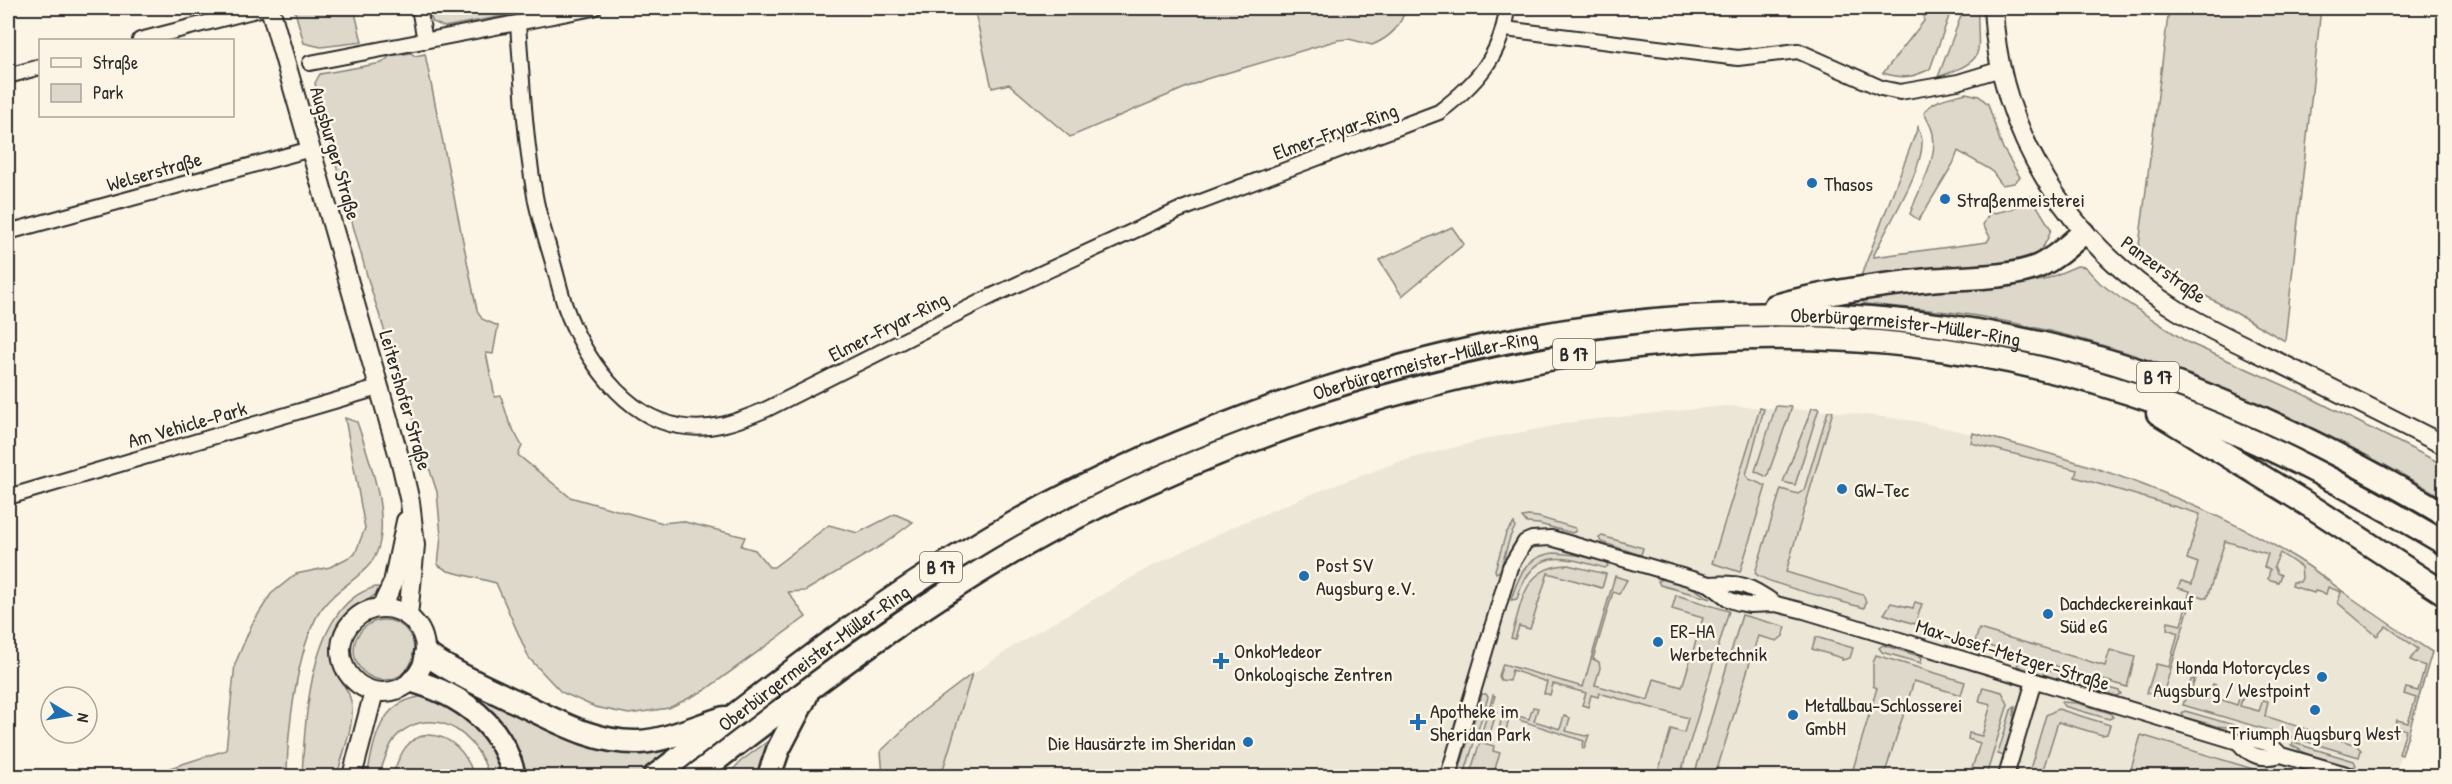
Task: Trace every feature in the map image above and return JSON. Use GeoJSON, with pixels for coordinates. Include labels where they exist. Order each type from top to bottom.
{"type":"FeatureCollection","features":[{"type":"Feature","properties":{"kind":"highway"},"geometry":{"type":"LineString","coordinates":[[1748,313],[1811,296],[1907,282],[2010,273],[2037,267],[2055,257],[2083,233]]}},
{"type":"Feature","properties":{"kind":"highway","name":"Oberbürgermeister-Müller-Ring"},"geometry":{"type":"LineString","coordinates":[[655,777],[897,597],[956,557],[1095,481],[1213,429],[1373,374],[1480,346],[1607,324],[1695,315],[1748,313],[1838,315],[1910,321],[1967,329],[2072,351],[2128,367],[2251,413],[2332,452],[2445,514]]}},
{"type":"Feature","properties":{"kind":"highway","name":"Oberbürgermeister-Müller-Ring"},"geometry":{"type":"LineString","coordinates":[[695,777],[808,691],[968,579],[1024,546],[1125,494],[1221,452],[1296,424],[1390,395],[1475,374],[1600,349],[1697,339],[1829,339],[1907,344],[1963,353],[2067,375],[2201,419],[2281,454],[2367,498],[2445,543]]}},
{"type":"Feature","properties":{"kind":"highway"},"geometry":{"type":"LineString","coordinates":[[2121,391],[2315,509],[2445,593]]}},
{"type":"Feature","properties":{"kind":"highway"},"geometry":{"type":"LineString","coordinates":[[426,654],[444,667],[486,688],[581,732],[608,740],[643,742],[737,714]]}},
{"type":"Feature","properties":{"kind":"highway"},"geometry":{"type":"LineString","coordinates":[[413,681],[449,694],[490,725],[500,741],[514,777]]}},
{"type":"Feature","properties":{"kind":"highway"},"geometry":{"type":"LineString","coordinates":[[769,777],[778,750],[808,691]]}},
{"type":"Feature","properties":{"kind":"street"},"geometry":{"type":"LineString","coordinates":[[144,39],[264,8]]}},
{"type":"Feature","properties":{"kind":"street","name":"Augsburger Straße"},"geometry":{"type":"LineString","coordinates":[[270,8],[357,311]]}},
{"type":"Feature","properties":{"kind":"street"},"geometry":{"type":"LineString","coordinates":[[419,8],[425,41]]}},
{"type":"Feature","properties":{"kind":"street"},"geometry":{"type":"LineString","coordinates":[[310,63],[594,8]]}},
{"type":"Feature","properties":{"kind":"street","name":"Elmer-Fryar-Ring"},"geometry":{"type":"LineString","coordinates":[[518,24],[525,121],[535,198],[565,306],[573,325],[613,388],[640,412],[679,426],[713,427],[735,423],[767,409],[992,296],[1177,211],[1439,112],[1476,80],[1488,64],[1504,29],[1507,8]]}},
{"type":"Feature","properties":{"kind":"street","name":"Panzerstraße"},"geometry":{"type":"LineString","coordinates":[[1993,8],[2001,69],[2020,129],[2037,165],[2056,199],[2083,233],[2121,270],[2176,309],[2445,445]]}},
{"type":"Feature","properties":{"kind":"street"},"geometry":{"type":"LineString","coordinates":[[1504,29],[1738,58],[1798,51],[1881,88],[1900,92],[1958,82],[2001,69]]}},
{"type":"Feature","properties":{"kind":"street"},"geometry":{"type":"LineString","coordinates":[[8,76],[39,67]]}},
{"type":"Feature","properties":{"kind":"street","name":"Welserstraße"},"geometry":{"type":"LineString","coordinates":[[8,232],[311,149]]}},
{"type":"Feature","properties":{"kind":"street","name":"Leitershofer Straße"},"geometry":{"type":"LineString","coordinates":[[357,311],[410,502],[415,545],[408,616]]}},
{"type":"Feature","properties":{"kind":"street","name":"Am Vehicle-Park"},"geometry":{"type":"LineString","coordinates":[[8,497],[378,388]]}},
{"type":"Feature","properties":{"kind":"street","name":"Leitershofer Straße"},"geometry":{"type":"LineString","coordinates":[[381,608],[393,583],[410,502]]}},
{"type":"Feature","properties":{"kind":"street","name":"Max-Josef-Metzger-Straße"},"geometry":{"type":"LineString","coordinates":[[1448,777],[1510,567],[1526,542],[1532,539],[1551,538],[1709,584],[1730,600],[1739,603],[1776,604],[2238,742],[2247,753],[2267,758],[2281,755],[2353,777]]}},
{"type":"Feature","properties":{"kind":"street"},"geometry":{"type":"LineString","coordinates":[[381,608],[392,609],[408,616],[423,634],[426,654],[420,672],[403,688],[390,692],[374,692],[362,687],[347,673],[341,657],[341,648],[351,622],[360,615],[381,608]]}},
{"type":"Feature","properties":{"kind":"street"},"geometry":{"type":"LineString","coordinates":[[2006,777],[2034,681]]}},
{"type":"Feature","properties":{"kind":"street"},"geometry":{"type":"LineString","coordinates":[[352,777],[374,692]]}},
{"type":"Feature","properties":{"kind":"shaded area"},"geometry":{"type":"Polygon","coordinates":[[[1725,406],[1833,411],[1915,421],[2058,454],[2185,501],[2297,559],[2388,624],[2432,652],[2395,776],[941,776],[973,674],[1020,642],[1150,567],[1235,526],[1309,495],[1398,462],[1491,438],[1579,421],[1725,406]]]}},
{"type":"Feature","properties":{"kind":"green space"},"geometry":{"type":"Polygon","coordinates":[[[294,8],[354,8],[362,42],[321,47],[304,43],[294,8]]]}},
{"type":"Feature","properties":{"kind":"green space"},"geometry":{"type":"Polygon","coordinates":[[[426,8],[546,8],[444,27],[433,22],[426,8]]]}},
{"type":"Feature","properties":{"kind":"green space"},"geometry":{"type":"Polygon","coordinates":[[[996,8],[1406,8],[1394,31],[1372,45],[1349,39],[1338,40],[1206,79],[1070,137],[1009,84],[992,88],[975,12],[996,8]]]}},
{"type":"Feature","properties":{"kind":"green space"},"geometry":{"type":"Polygon","coordinates":[[[1924,8],[1952,8],[1930,69],[1907,77],[1883,73],[1924,21],[1924,8]]]}},
{"type":"Feature","properties":{"kind":"green space"},"geometry":{"type":"Polygon","coordinates":[[[1964,8],[1978,8],[1977,53],[1966,65],[1938,77],[1964,8]]]}},
{"type":"Feature","properties":{"kind":"green space"},"geometry":{"type":"Polygon","coordinates":[[[2169,8],[2321,8],[2285,341],[2185,284],[2138,253],[2169,8]]]}},
{"type":"Feature","properties":{"kind":"green space"},"geometry":{"type":"Polygon","coordinates":[[[411,53],[415,56],[425,54],[477,310],[482,319],[498,326],[493,354],[486,353],[495,397],[501,396],[509,422],[522,446],[518,455],[570,497],[663,523],[681,521],[745,537],[741,546],[755,550],[769,567],[774,567],[829,525],[858,533],[895,514],[913,522],[884,544],[805,591],[788,592],[806,617],[705,690],[669,708],[629,714],[595,707],[561,692],[529,658],[496,583],[448,571],[438,565],[441,536],[437,492],[370,286],[315,83],[320,74],[382,63],[390,56],[411,53]]]}},
{"type":"Feature","properties":{"kind":"green space"},"geometry":{"type":"Polygon","coordinates":[[[1966,93],[1979,96],[1988,104],[2002,147],[2020,177],[2014,183],[2002,185],[1991,170],[1958,151],[1953,164],[1919,220],[1910,214],[1930,165],[1934,144],[1932,131],[1924,113],[1937,102],[1966,93]]]}},
{"type":"Feature","properties":{"kind":"green space"},"geometry":{"type":"Polygon","coordinates":[[[1918,127],[1922,141],[1917,167],[1873,257],[1987,242],[1990,237],[1983,225],[1989,214],[2012,209],[2031,196],[2051,229],[2041,249],[2022,261],[1861,276],[1918,127]]]}},
{"type":"Feature","properties":{"kind":"green space"},"geometry":{"type":"Polygon","coordinates":[[[1452,227],[1464,244],[1402,296],[1379,260],[1452,227]]]}},
{"type":"Feature","properties":{"kind":"green space"},"geometry":{"type":"Polygon","coordinates":[[[2077,266],[2085,267],[2100,283],[2123,300],[2187,342],[2303,394],[2444,465],[2444,498],[2334,438],[2222,387],[2164,365],[2045,330],[1983,317],[1866,304],[1861,301],[1865,296],[2015,285],[2044,280],[2077,266]]]}},
{"type":"Feature","properties":{"kind":"green space"},"geometry":{"type":"Polygon","coordinates":[[[1776,406],[1792,407],[1767,477],[1755,471],[1776,406]]]}},
{"type":"Feature","properties":{"kind":"green space"},"geometry":{"type":"Polygon","coordinates":[[[1760,408],[1764,409],[1746,475],[1749,479],[1766,486],[1740,572],[1712,563],[1760,408]]]}},
{"type":"Feature","properties":{"kind":"green space"},"geometry":{"type":"Polygon","coordinates":[[[1812,408],[1819,408],[1795,485],[1783,482],[1812,408]]]}},
{"type":"Feature","properties":{"kind":"green space"},"geometry":{"type":"Polygon","coordinates":[[[1828,411],[1833,411],[1786,572],[1863,595],[1866,602],[1864,608],[1789,587],[1755,573],[1781,489],[1798,494],[1804,490],[1828,411]]]}},
{"type":"Feature","properties":{"kind":"green space"},"geometry":{"type":"Polygon","coordinates":[[[345,418],[357,422],[374,474],[381,514],[381,533],[378,550],[370,564],[326,603],[312,627],[299,668],[295,691],[287,776],[145,776],[226,750],[235,664],[252,624],[271,594],[296,574],[330,567],[355,554],[365,528],[345,418]]]}},
{"type":"Feature","properties":{"kind":"green space"},"geometry":{"type":"Polygon","coordinates":[[[1973,433],[2098,469],[2180,499],[2219,517],[2296,558],[2432,652],[2402,755],[2399,754],[2406,730],[2395,726],[2397,720],[2408,723],[2416,698],[2404,694],[2406,688],[2418,691],[2425,666],[2410,660],[2418,649],[2386,626],[2377,636],[2338,603],[2341,592],[2328,587],[2326,594],[2315,591],[2314,593],[2292,586],[2293,582],[2300,582],[2302,578],[2301,567],[2280,553],[2274,566],[2277,573],[2281,575],[2278,582],[2268,579],[2270,569],[2264,567],[2268,554],[2225,541],[2207,598],[2193,594],[2162,698],[2147,693],[2156,664],[2169,667],[2178,633],[2167,629],[2168,622],[2181,625],[2190,591],[2178,588],[2181,581],[2192,584],[2198,563],[2187,559],[2200,514],[2075,477],[2077,470],[1971,443],[1973,433]]]}},
{"type":"Feature","properties":{"kind":"green space"},"geometry":{"type":"Polygon","coordinates":[[[1528,516],[1575,528],[1576,531],[1572,533],[1527,523],[1522,517],[1528,516]]]}},
{"type":"Feature","properties":{"kind":"green space"},"geometry":{"type":"Polygon","coordinates":[[[1514,523],[1515,527],[1500,571],[1496,573],[1506,533],[1514,523]]]}},
{"type":"Feature","properties":{"kind":"green space"},"geometry":{"type":"Polygon","coordinates":[[[1602,536],[1643,548],[1641,555],[1601,542],[1599,538],[1602,536]]]}},
{"type":"Feature","properties":{"kind":"green space"},"geometry":{"type":"Polygon","coordinates":[[[1555,553],[1577,555],[1606,562],[1608,566],[1605,568],[1575,560],[1550,559],[1531,570],[1517,599],[1511,600],[1525,568],[1537,558],[1555,553]]]}},
{"type":"Feature","properties":{"kind":"green space"},"geometry":{"type":"Polygon","coordinates":[[[1568,565],[1606,574],[1602,588],[1548,573],[1530,629],[1519,626],[1515,639],[1511,638],[1522,600],[1533,579],[1553,567],[1568,565]]]}},
{"type":"Feature","properties":{"kind":"green space"},"geometry":{"type":"Polygon","coordinates":[[[1615,576],[1627,580],[1619,594],[1613,592],[1593,659],[1599,662],[1600,668],[1595,685],[1648,700],[1654,679],[1682,687],[1703,618],[1672,609],[1676,595],[1729,611],[1680,776],[1657,776],[1671,729],[1684,733],[1688,718],[1599,693],[1598,697],[1591,695],[1588,707],[1582,705],[1586,693],[1553,684],[1550,695],[1544,693],[1547,682],[1512,670],[1509,681],[1501,680],[1499,676],[1503,664],[1583,687],[1615,576]]]}},
{"type":"Feature","properties":{"kind":"green space"},"geometry":{"type":"Polygon","coordinates":[[[1663,579],[1693,588],[1711,599],[1660,585],[1658,581],[1663,579]]]}},
{"type":"Feature","properties":{"kind":"green space"},"geometry":{"type":"Polygon","coordinates":[[[376,587],[382,588],[344,617],[336,630],[332,644],[333,665],[348,693],[352,709],[349,733],[337,776],[302,776],[309,697],[315,667],[324,640],[337,616],[354,597],[376,587]]]}},
{"type":"Feature","properties":{"kind":"green space"},"geometry":{"type":"Polygon","coordinates":[[[1915,602],[1922,604],[1915,624],[1884,614],[1891,603],[1913,608],[1915,602]]]}},
{"type":"Feature","properties":{"kind":"green space"},"geometry":{"type":"Polygon","coordinates":[[[1742,615],[1786,627],[1783,636],[1777,641],[1758,636],[1715,776],[1694,776],[1742,615]]]}},
{"type":"Feature","properties":{"kind":"green space"},"geometry":{"type":"Polygon","coordinates":[[[384,620],[405,629],[414,650],[405,671],[384,680],[363,671],[354,650],[363,629],[384,620]]]}},
{"type":"Feature","properties":{"kind":"green space"},"geometry":{"type":"Polygon","coordinates":[[[1979,629],[2105,666],[2110,650],[2135,657],[2127,687],[1975,642],[1979,629]]]}},
{"type":"Feature","properties":{"kind":"green space"},"geometry":{"type":"Polygon","coordinates":[[[1816,637],[1853,648],[1850,658],[1842,660],[1842,658],[1812,649],[1816,637]]]}},
{"type":"Feature","properties":{"kind":"green space"},"geometry":{"type":"Polygon","coordinates":[[[1883,645],[1922,657],[1921,663],[1882,652],[1879,648],[1883,645]]]}},
{"type":"Feature","properties":{"kind":"green space"},"geometry":{"type":"Polygon","coordinates":[[[1876,655],[1965,682],[1961,695],[1914,681],[1884,776],[1851,776],[1877,688],[1873,686],[1873,663],[1876,655]]]}},
{"type":"Feature","properties":{"kind":"green space"},"geometry":{"type":"Polygon","coordinates":[[[2023,662],[2059,673],[2060,680],[2017,666],[2018,663],[2023,662]]]}},
{"type":"Feature","properties":{"kind":"green space"},"geometry":{"type":"Polygon","coordinates":[[[434,672],[483,697],[669,746],[671,749],[639,776],[523,776],[433,677],[434,672]]]}},
{"type":"Feature","properties":{"kind":"green space"},"geometry":{"type":"Polygon","coordinates":[[[972,674],[941,776],[883,776],[881,751],[922,712],[972,674]]]}},
{"type":"Feature","properties":{"kind":"green space"},"geometry":{"type":"Polygon","coordinates":[[[2073,677],[2119,691],[2121,694],[2116,696],[2067,682],[2073,677]]]}},
{"type":"Feature","properties":{"kind":"green space"},"geometry":{"type":"Polygon","coordinates":[[[2195,679],[2191,691],[2209,696],[2213,684],[2216,685],[2213,697],[2237,705],[2241,692],[2244,693],[2240,706],[2259,711],[2263,700],[2268,701],[2265,716],[2356,745],[2361,750],[2359,757],[2183,705],[2191,680],[2195,679]]]}},
{"type":"Feature","properties":{"kind":"green space"},"geometry":{"type":"Polygon","coordinates":[[[1983,687],[2002,692],[2008,704],[1986,776],[1957,776],[1958,771],[1970,775],[1980,743],[1968,739],[1969,733],[1982,736],[1991,704],[1979,701],[1983,687]]]}},
{"type":"Feature","properties":{"kind":"green space"},"geometry":{"type":"Polygon","coordinates":[[[1482,694],[1488,697],[1465,772],[1459,771],[1482,694]]]}},
{"type":"Feature","properties":{"kind":"green space"},"geometry":{"type":"Polygon","coordinates":[[[1493,695],[1495,696],[1491,708],[1497,710],[1489,737],[1481,735],[1493,695]]]}},
{"type":"Feature","properties":{"kind":"green space"},"geometry":{"type":"Polygon","coordinates":[[[426,696],[467,716],[489,740],[504,776],[489,776],[485,764],[472,743],[454,728],[431,722],[416,724],[400,733],[390,747],[379,776],[367,776],[377,735],[389,713],[410,699],[426,696]]]}},
{"type":"Feature","properties":{"kind":"green space"},"geometry":{"type":"Polygon","coordinates":[[[2061,702],[2077,703],[2110,713],[2113,717],[2109,719],[2064,706],[2061,702]]]}},
{"type":"Feature","properties":{"kind":"green space"},"geometry":{"type":"Polygon","coordinates":[[[1533,707],[1538,708],[1534,721],[1560,729],[1564,716],[1570,718],[1566,731],[1589,735],[1584,749],[1582,748],[1584,741],[1510,717],[1504,736],[1498,734],[1503,712],[1529,719],[1533,707]]]}},
{"type":"Feature","properties":{"kind":"green space"},"geometry":{"type":"Polygon","coordinates":[[[2015,707],[2012,731],[2004,756],[1998,754],[2011,710],[2015,707]]]}},
{"type":"Feature","properties":{"kind":"green space"},"geometry":{"type":"Polygon","coordinates":[[[2058,709],[2110,725],[2107,734],[2102,735],[2058,722],[2041,776],[2028,776],[2046,715],[2058,709]]]}},
{"type":"Feature","properties":{"kind":"green space"},"geometry":{"type":"Polygon","coordinates":[[[2185,711],[2234,725],[2235,728],[2216,726],[2184,717],[2182,713],[2185,711]]]}},
{"type":"Feature","properties":{"kind":"green space"},"geometry":{"type":"Polygon","coordinates":[[[428,735],[444,738],[457,747],[463,753],[474,776],[392,776],[408,744],[428,735]]]}},
{"type":"Feature","properties":{"kind":"green space"},"geometry":{"type":"Polygon","coordinates":[[[2141,735],[2276,776],[2129,776],[2141,735]]]}},
{"type":"Feature","properties":{"kind":"green space"},"geometry":{"type":"Polygon","coordinates":[[[771,739],[761,762],[758,776],[727,776],[741,761],[771,739]]]}},
{"type":"Feature","properties":{"kind":"green space"},"geometry":{"type":"Polygon","coordinates":[[[1480,742],[1494,746],[1493,751],[1500,753],[1494,772],[1507,776],[1469,776],[1480,742]]]}},
{"type":"Feature","properties":{"kind":"green space"},"geometry":{"type":"Polygon","coordinates":[[[2294,743],[2354,761],[2356,765],[2352,768],[2307,754],[2291,745],[2294,743]]]}},
{"type":"Feature","properties":{"kind":"place","name":"Thasos"},"geometry":{"type":"Point","coordinates":[1812,183]}},
{"type":"Feature","properties":{"kind":"place","name":"Straßenmeisterei"},"geometry":{"type":"Point","coordinates":[1945,199]}},
{"type":"Feature","properties":{"kind":"place","name":"GW-Tec"},"geometry":{"type":"Point","coordinates":[1842,489]}},
{"type":"Feature","properties":{"kind":"place","name":"Post SV Augsburg e.V."},"geometry":{"type":"Point","coordinates":[1304,576]}},
{"type":"Feature","properties":{"kind":"place","name":"Dachdeckereinkauf Süd eG"},"geometry":{"type":"Point","coordinates":[2048,614]}},
{"type":"Feature","properties":{"kind":"place","name":"ER-HA Werbetechnik"},"geometry":{"type":"Point","coordinates":[1658,642]}},
{"type":"Feature","properties":{"kind":"place","name":"OnkoMedeor Onkologische Zentren"},"geometry":{"type":"Point","coordinates":[1221,661]}},
{"type":"Feature","properties":{"kind":"place","name":"Honda Motorcycles Augsburg / Westpoint"},"geometry":{"type":"Point","coordinates":[2322,677]}},
{"type":"Feature","properties":{"kind":"place","name":"Triumph Augsburg West"},"geometry":{"type":"Point","coordinates":[2315,710]}},
{"type":"Feature","properties":{"kind":"place","name":"Metallbau-Schlosserei GmbH"},"geometry":{"type":"Point","coordinates":[1793,715]}},
{"type":"Feature","properties":{"kind":"place","name":"Apotheke im Sheridan Park"},"geometry":{"type":"Point","coordinates":[1418,722]}},
{"type":"Feature","properties":{"kind":"place","name":"Die Hausärzte im Sheridan"},"geometry":{"type":"Point","coordinates":[1248,742]}}]}
